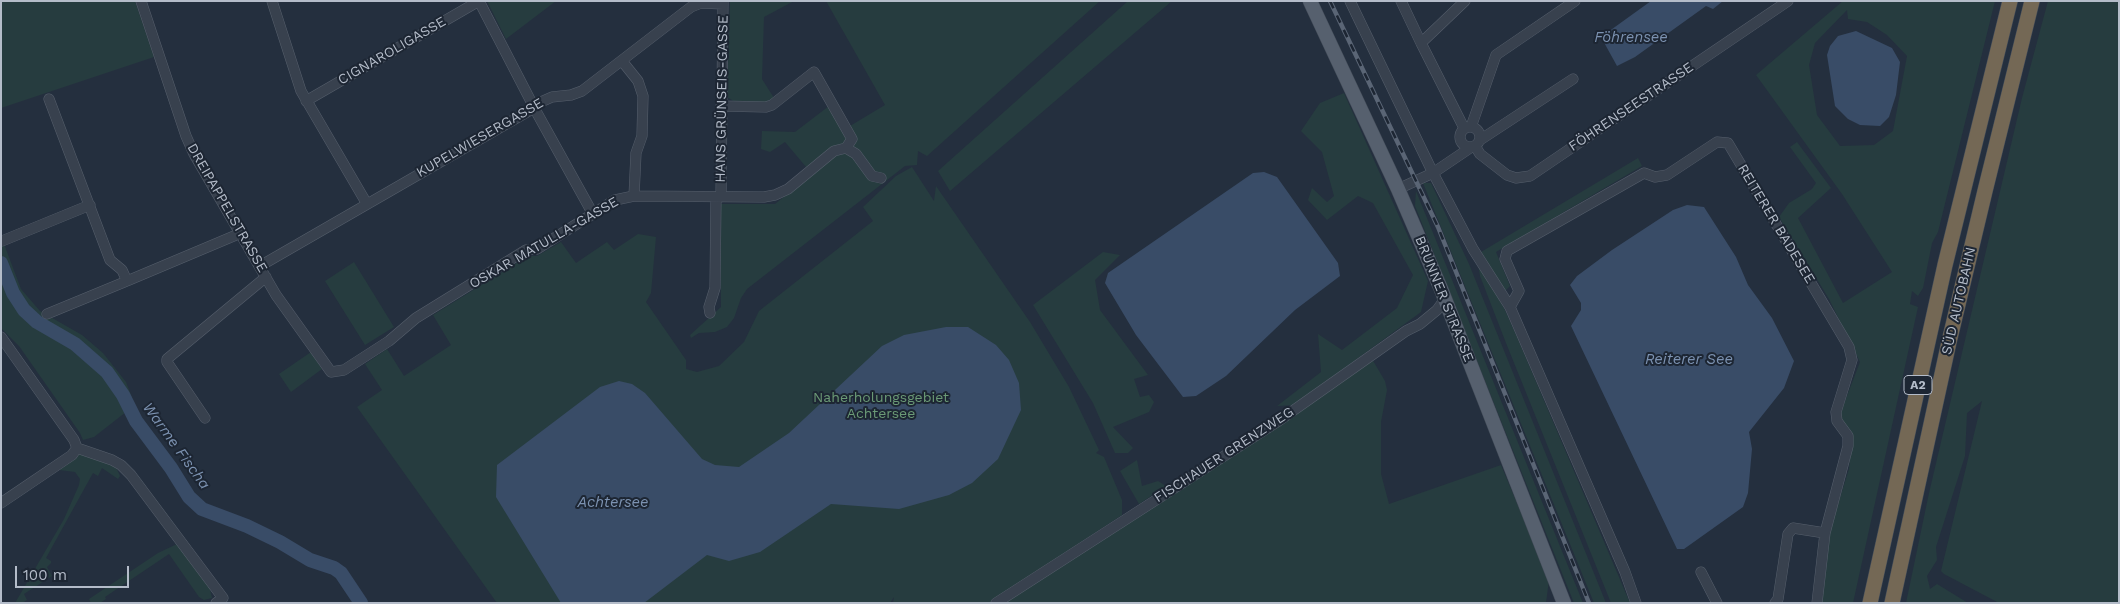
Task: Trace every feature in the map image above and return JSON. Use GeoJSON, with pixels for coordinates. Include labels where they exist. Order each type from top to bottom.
{"type":"FeatureCollection","features":[{"type":"Feature","properties":{"kind":"highway","name":"SÜD AUTOBAHN"},"geometry":{"type":"LineString","coordinates":[[1870,603],[1945,265],[2010,1]]}},
{"type":"Feature","properties":{"kind":"highway","name":"SÜD AUTOBAHN"},"geometry":{"type":"LineString","coordinates":[[1892,603],[1966,269],[2032,1]]}},
{"type":"Feature","properties":{"kind":"main road","name":"BRUNNER STRASSE"},"geometry":{"type":"LineString","coordinates":[[1310,1],[1398,189],[1445,299],[1564,603]]}},
{"type":"Feature","properties":{"kind":"street","name":"DREIPAPPELSTRASSE"},"geometry":{"type":"LineString","coordinates":[[141,1],[186,136],[194,154],[276,295],[330,372]]}},
{"type":"Feature","properties":{"kind":"street"},"geometry":{"type":"LineString","coordinates":[[272,1],[306,101],[367,204]]}},
{"type":"Feature","properties":{"kind":"street"},"geometry":{"type":"LineString","coordinates":[[479,1],[534,108],[593,214]]}},
{"type":"Feature","properties":{"kind":"street","name":"CIGNAROLIGASSE"},"geometry":{"type":"LineString","coordinates":[[306,101],[479,1]]}},
{"type":"Feature","properties":{"kind":"street"},"geometry":{"type":"LineString","coordinates":[[1350,1],[1433,173],[1473,249],[1510,306],[1625,572],[1636,603]]}},
{"type":"Feature","properties":{"kind":"street"},"geometry":{"type":"LineString","coordinates":[[1401,1],[1421,43],[1468,127],[1479,133],[1475,145]]}},
{"type":"Feature","properties":{"kind":"street"},"geometry":{"type":"LineString","coordinates":[[1421,43],[1465,1]]}},
{"type":"Feature","properties":{"kind":"street"},"geometry":{"type":"LineString","coordinates":[[1450,160],[1460,132],[1468,127],[1496,55],[1575,1]]}},
{"type":"Feature","properties":{"kind":"street","name":"FÖHRENSEESTRASSE"},"geometry":{"type":"LineString","coordinates":[[1475,145],[1480,154],[1507,175],[1516,178],[1530,176],[1788,1]]}},
{"type":"Feature","properties":{"kind":"street","name":"KUPELWIESERGASSE"},"geometry":{"type":"LineString","coordinates":[[260,266],[552,96],[571,95],[582,91],[691,7],[700,3],[723,2]]}},
{"type":"Feature","properties":{"kind":"street","name":"HANS GRÜNSEIS-GASSE"},"geometry":{"type":"LineString","coordinates":[[710,313],[709,307],[715,288],[723,2]]}},
{"type":"Feature","properties":{"kind":"street"},"geometry":{"type":"LineString","coordinates":[[622,61],[638,81],[643,96],[642,136],[636,153],[634,196]]}},
{"type":"Feature","properties":{"kind":"street","name":"OSKAR MATULLA-GASSE"},"geometry":{"type":"LineString","coordinates":[[330,372],[344,370],[390,341],[416,318],[526,250],[537,249],[615,200],[634,196],[718,197],[775,195],[788,189],[834,151],[846,148],[852,139],[814,72],[772,105],[766,107],[721,106]]}},
{"type":"Feature","properties":{"kind":"street"},"geometry":{"type":"LineString","coordinates":[[1398,189],[1433,173],[1573,79]]}},
{"type":"Feature","properties":{"kind":"street"},"geometry":{"type":"LineString","coordinates":[[49,99],[110,260],[122,270],[127,281]]}},
{"type":"Feature","properties":{"kind":"street"},"geometry":{"type":"LineString","coordinates":[[1459,139],[1464,146],[1475,145]]}},
{"type":"Feature","properties":{"kind":"street","name":"REITERER BADESEE"},"geometry":{"type":"LineString","coordinates":[[1510,306],[1519,291],[1504,259],[1507,251],[1644,173],[1655,176],[1667,175],[1717,142],[1728,143],[1849,347],[1852,360],[1836,412],[1837,421],[1848,436],[1848,446],[1825,533],[1817,603]]}},
{"type":"Feature","properties":{"kind":"street"},"geometry":{"type":"LineString","coordinates":[[846,148],[856,154],[872,176],[881,178]]}},
{"type":"Feature","properties":{"kind":"street"},"geometry":{"type":"LineString","coordinates":[[2,241],[90,205]]}},
{"type":"Feature","properties":{"kind":"street"},"geometry":{"type":"LineString","coordinates":[[47,314],[241,233]]}},
{"type":"Feature","properties":{"kind":"street"},"geometry":{"type":"LineString","coordinates":[[205,418],[167,362],[167,359],[266,277]]}},
{"type":"Feature","properties":{"kind":"street","name":"FISCHAUER GRENZWEG"},"geometry":{"type":"LineString","coordinates":[[996,603],[1277,422],[1406,331],[1420,324],[1437,310],[1445,299]]}},
{"type":"Feature","properties":{"kind":"street"},"geometry":{"type":"LineString","coordinates":[[1,337],[74,440],[77,448]]}},
{"type":"Feature","properties":{"kind":"street"},"geometry":{"type":"LineString","coordinates":[[1,503],[72,455],[77,448]]}},
{"type":"Feature","properties":{"kind":"street"},"geometry":{"type":"LineString","coordinates":[[77,448],[112,460],[121,465],[131,475],[219,600]]}},
{"type":"Feature","properties":{"kind":"street"},"geometry":{"type":"LineString","coordinates":[[1775,603],[1778,599],[1788,534],[1793,528],[1825,533]]}},
{"type":"Feature","properties":{"kind":"street"},"geometry":{"type":"LineString","coordinates":[[1701,572],[1717,603]]}},
{"type":"Feature","properties":{"kind":"green space"},"geometry":{"type":"Polygon","coordinates":[[[135,1],[154,57],[1,108],[1,2],[135,1]]]}},
{"type":"Feature","properties":{"kind":"green space"},"geometry":{"type":"Polygon","coordinates":[[[487,1],[556,1],[506,39],[487,1]]]}},
{"type":"Feature","properties":{"kind":"green space"},"geometry":{"type":"Polygon","coordinates":[[[730,1],[794,1],[764,17],[762,79],[774,98],[764,103],[735,102],[727,97],[730,1]]]}},
{"type":"Feature","properties":{"kind":"green space"},"geometry":{"type":"Polygon","coordinates":[[[826,1],[1100,1],[927,156],[918,151],[917,165],[905,166],[747,289],[741,298],[734,318],[727,327],[715,332],[699,333],[691,338],[690,335],[721,307],[720,204],[775,204],[812,174],[785,142],[770,152],[761,149],[762,131],[795,132],[829,106],[845,129],[885,105],[826,1]]]}},
{"type":"Feature","properties":{"kind":"green space"},"geometry":{"type":"Polygon","coordinates":[[[1128,1],[1172,1],[950,191],[938,171],[1128,1]]]}},
{"type":"Feature","properties":{"kind":"green space"},"geometry":{"type":"Polygon","coordinates":[[[1843,1],[1995,1],[1938,232],[1932,243],[1923,288],[1918,296],[1912,291],[1910,304],[1918,307],[1853,603],[1821,603],[1828,536],[1849,469],[1852,437],[1840,421],[1840,414],[1860,362],[1829,299],[1779,217],[1789,203],[1812,189],[1816,183],[1790,147],[1797,142],[1831,188],[1798,218],[1843,303],[1892,272],[1842,194],[1756,75],[1843,1]],[[1847,10],[1815,43],[1809,65],[1817,115],[1840,146],[1874,145],[1893,131],[1907,56],[1887,35],[1867,22],[1848,19],[1847,10]]]}},
{"type":"Feature","properties":{"kind":"green space"},"geometry":{"type":"Polygon","coordinates":[[[2048,1],[2119,1],[2119,603],[1999,603],[1941,571],[1982,401],[1967,413],[1965,456],[1936,547],[1937,560],[1927,576],[1930,589],[1937,584],[1968,603],[1906,603],[1929,493],[2022,98],[2048,1]]]}},
{"type":"Feature","properties":{"kind":"green space"},"geometry":{"type":"Polygon","coordinates":[[[1344,93],[1428,281],[1421,312],[1294,405],[1277,406],[1321,372],[1318,334],[1342,350],[1397,308],[1413,275],[1373,203],[1358,196],[1327,220],[1308,200],[1312,188],[1327,202],[1334,196],[1322,152],[1301,131],[1320,103],[1344,93]]]}},
{"type":"Feature","properties":{"kind":"green space"},"geometry":{"type":"Polygon","coordinates":[[[1638,158],[1642,166],[1496,252],[1510,286],[1504,292],[1481,252],[1638,158]]]}},
{"type":"Feature","properties":{"kind":"green space","name":"Naherholungsgebiet Achtersee"},"geometry":{"type":"Polygon","coordinates":[[[912,167],[934,201],[936,186],[1030,322],[1069,387],[1099,450],[1096,453],[1104,457],[1122,500],[1122,515],[989,603],[893,603],[894,597],[890,603],[497,603],[357,407],[382,390],[365,364],[387,349],[404,376],[451,345],[433,315],[528,256],[537,256],[561,242],[576,263],[607,242],[614,250],[638,234],[656,237],[651,293],[646,302],[686,360],[686,369],[697,372],[719,366],[744,342],[759,311],[873,221],[863,207],[896,176],[912,167]]]}},
{"type":"Feature","properties":{"kind":"green space"},"geometry":{"type":"Polygon","coordinates":[[[1423,183],[1431,183],[1469,264],[1606,603],[1594,603],[1423,183]]]}},
{"type":"Feature","properties":{"kind":"green space"},"geometry":{"type":"Polygon","coordinates":[[[1416,191],[1583,603],[1574,603],[1415,206],[1416,191]]]}},
{"type":"Feature","properties":{"kind":"green space"},"geometry":{"type":"Polygon","coordinates":[[[1,236],[21,289],[40,311],[82,335],[103,353],[126,382],[136,408],[126,412],[94,437],[83,440],[19,346],[1,328],[1,236]]]}},
{"type":"Feature","properties":{"kind":"green space"},"geometry":{"type":"Polygon","coordinates":[[[1103,252],[1120,255],[1095,280],[1100,310],[1148,375],[1134,379],[1140,397],[1149,395],[1154,402],[1149,412],[1113,427],[1133,448],[1128,453],[1115,453],[1093,403],[1033,305],[1103,252]]]}},
{"type":"Feature","properties":{"kind":"green space"},"geometry":{"type":"Polygon","coordinates":[[[1477,259],[1505,310],[1630,603],[1611,603],[1506,343],[1480,276],[1477,259]]]}},
{"type":"Feature","properties":{"kind":"green space"},"geometry":{"type":"Polygon","coordinates":[[[354,262],[394,327],[365,345],[325,281],[354,262]]]}},
{"type":"Feature","properties":{"kind":"green space"},"geometry":{"type":"Polygon","coordinates":[[[311,352],[322,369],[291,392],[279,374],[311,352]]]}},
{"type":"Feature","properties":{"kind":"green space"},"geometry":{"type":"Polygon","coordinates":[[[1372,359],[1385,381],[1387,390],[1381,422],[1381,474],[1389,504],[1501,465],[1549,580],[1546,603],[1003,603],[1149,510],[1372,359]]]}},
{"type":"Feature","properties":{"kind":"green space"},"geometry":{"type":"Polygon","coordinates":[[[80,454],[111,464],[116,467],[120,476],[118,479],[102,468],[98,476],[93,473],[46,558],[51,561],[47,567],[52,576],[24,594],[27,600],[22,603],[15,603],[64,519],[79,485],[80,479],[75,472],[59,470],[80,454]]]}},
{"type":"Feature","properties":{"kind":"green space"},"geometry":{"type":"Polygon","coordinates":[[[1137,460],[1142,486],[1158,481],[1166,486],[1139,504],[1120,471],[1137,460]]]}},
{"type":"Feature","properties":{"kind":"green space"},"geometry":{"type":"Polygon","coordinates":[[[177,544],[210,589],[212,598],[204,600],[199,597],[169,554],[105,597],[106,599],[100,603],[91,603],[89,599],[158,553],[177,544]]]}},
{"type":"Feature","properties":{"kind":"water","name":"Föhrensee"},"geometry":{"type":"Polygon","coordinates":[[[1651,1],[1723,1],[1713,9],[1706,6],[1635,57],[1617,66],[1601,37],[1651,1]]]}},
{"type":"Feature","properties":{"kind":"water"},"geometry":{"type":"Polygon","coordinates":[[[1856,31],[1892,48],[1900,62],[1896,95],[1889,117],[1880,126],[1860,125],[1848,119],[1835,106],[1827,55],[1830,46],[1838,36],[1856,31]]]}},
{"type":"Feature","properties":{"kind":"water"},"geometry":{"type":"Polygon","coordinates":[[[1264,172],[1277,177],[1338,263],[1340,276],[1295,310],[1226,376],[1196,396],[1183,397],[1136,335],[1105,283],[1108,273],[1253,173],[1264,172]]]}},
{"type":"Feature","properties":{"kind":"water","name":"Reiterer See"},"geometry":{"type":"Polygon","coordinates":[[[1687,205],[1704,207],[1736,257],[1748,285],[1772,318],[1794,361],[1784,388],[1749,432],[1752,449],[1748,493],[1743,507],[1684,549],[1677,549],[1571,326],[1581,310],[1581,303],[1570,285],[1577,276],[1612,250],[1673,210],[1687,205]]]}},
{"type":"Feature","properties":{"kind":"water","name":"Achtersee"},"geometry":{"type":"Polygon","coordinates":[[[946,327],[968,327],[996,345],[1009,360],[1019,383],[1021,410],[998,459],[972,483],[949,495],[899,509],[831,504],[760,552],[729,561],[707,555],[644,603],[561,603],[496,497],[497,465],[600,387],[619,381],[632,384],[645,393],[702,459],[715,465],[739,467],[789,433],[882,346],[904,335],[946,327]]]}},
{"type":"Feature","properties":{"kind":"waterway","name":"Warme Fischa"},"geometry":{"type":"LineString","coordinates":[[1,263],[13,293],[24,310],[37,322],[75,344],[107,372],[123,395],[136,421],[171,468],[189,497],[202,509],[247,526],[280,542],[310,560],[334,568],[341,573],[361,603]]}},
{"type":"Feature","properties":{"kind":"railway"},"geometry":{"type":"LineString","coordinates":[[1330,1],[1438,227],[1589,603]]}}]}
